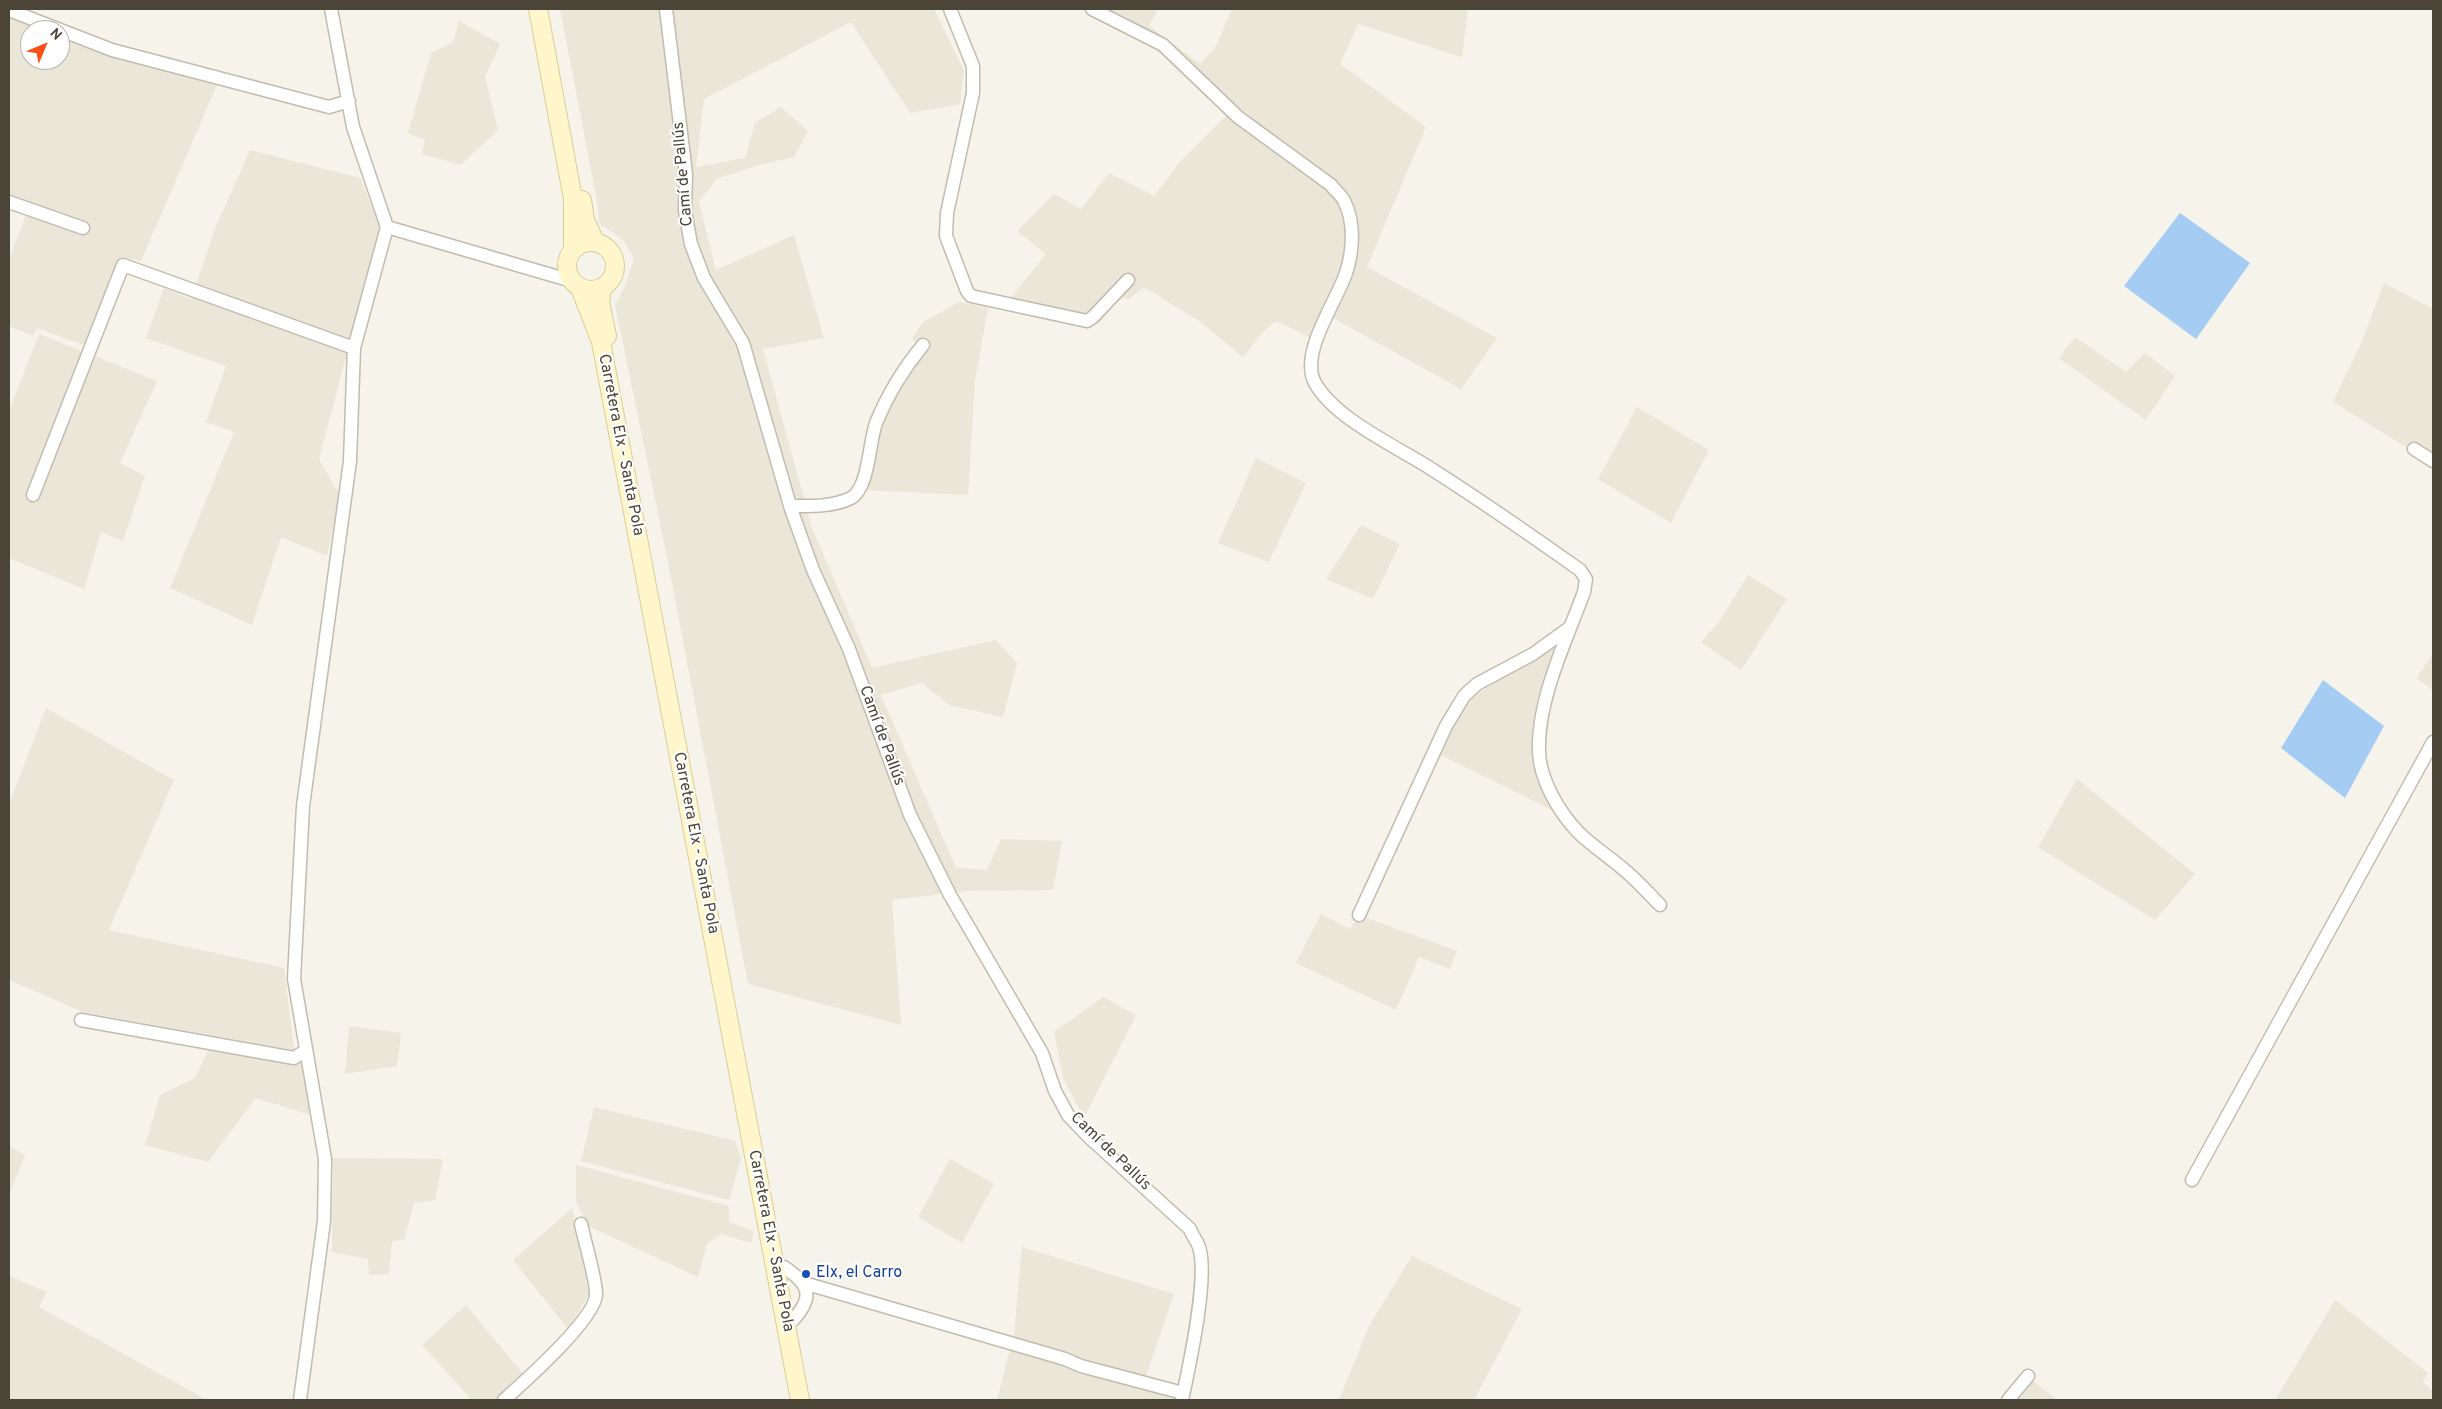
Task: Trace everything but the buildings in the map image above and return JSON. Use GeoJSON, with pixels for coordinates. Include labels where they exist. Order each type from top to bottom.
{"type":"FeatureCollection","features":[{"type":"Feature","properties":{"kind":"main road","name":"Carretera Elx - Santa Pola"},"geometry":{"type":"LineString","coordinates":[[538,9],[573,200],[569,272],[601,342],[800,1400]]}},
{"type":"Feature","properties":{"kind":"main road"},"geometry":{"type":"LineString","coordinates":[[549,9],[585,220],[595,242]]}},
{"type":"Feature","properties":{"kind":"main road"},"geometry":{"type":"LineString","coordinates":[[587,242],[595,242],[608,249],[615,263],[612,277],[602,288],[595,290],[569,272],[587,242]]}},
{"type":"Feature","properties":{"kind":"main road","name":"Carretera Elx - Santa Pola"},"geometry":{"type":"LineString","coordinates":[[602,288],[600,302],[694,774],[736,1016],[770,1179],[808,1400]]}},
{"type":"Feature","properties":{"kind":"street"},"geometry":{"type":"LineString","coordinates":[[300,1400],[324,1222],[325,1159],[294,979],[303,806],[350,462],[354,348],[387,227],[353,127],[332,9]]}},
{"type":"Feature","properties":{"kind":"street","name":"Camí de Pallús"},"geometry":{"type":"LineString","coordinates":[[666,9],[686,174],[685,211],[691,244],[704,278],[743,343],[791,506],[813,570],[849,649],[910,815],[950,895],[1042,1053],[1054,1091],[1068,1115],[1088,1137],[1190,1229],[1199,1247],[1202,1273],[1192,1354],[1182,1396]]}},
{"type":"Feature","properties":{"kind":"street"},"geometry":{"type":"LineString","coordinates":[[950,9],[973,66],[973,93],[947,213],[946,236],[967,291],[971,296],[1087,320],[1094,317],[1128,280]]}},
{"type":"Feature","properties":{"kind":"street"},"geometry":{"type":"LineString","coordinates":[[1092,9],[1163,45],[1227,108],[1331,185],[1345,201],[1351,223],[1350,252],[1346,273],[1312,353],[1310,367],[1315,383],[1332,403],[1365,430],[1468,493],[1580,570],[1586,579],[1584,592],[1541,717],[1538,753],[1546,783],[1561,812],[1579,832],[1624,869],[1660,905]]}},
{"type":"Feature","properties":{"kind":"street"},"geometry":{"type":"LineString","coordinates":[[9,10],[112,50],[155,62],[329,107],[349,101]]}},
{"type":"Feature","properties":{"kind":"street"},"geometry":{"type":"LineString","coordinates":[[9,202],[83,228]]}},
{"type":"Feature","properties":{"kind":"street"},"geometry":{"type":"LineString","coordinates":[[387,227],[493,260],[569,272]]}},
{"type":"Feature","properties":{"kind":"street"},"geometry":{"type":"LineString","coordinates":[[33,495],[123,265],[354,348]]}},
{"type":"Feature","properties":{"kind":"street"},"geometry":{"type":"LineString","coordinates":[[791,506],[829,505],[852,498],[862,485],[876,424],[907,364],[923,345]]}},
{"type":"Feature","properties":{"kind":"street"},"geometry":{"type":"LineString","coordinates":[[2414,449],[2433,461]]}},
{"type":"Feature","properties":{"kind":"street"},"geometry":{"type":"LineString","coordinates":[[1358,915],[1446,726],[1464,696],[1477,684],[1534,654],[1560,637],[1571,627]]}},
{"type":"Feature","properties":{"kind":"street"},"geometry":{"type":"LineString","coordinates":[[2192,1180],[2430,756],[2433,742]]}},
{"type":"Feature","properties":{"kind":"street"},"geometry":{"type":"LineString","coordinates":[[81,1020],[294,1058],[305,1051]]}},
{"type":"Feature","properties":{"kind":"street"},"geometry":{"type":"LineString","coordinates":[[504,1400],[560,1348],[585,1316],[596,1295],[581,1224]]}},
{"type":"Feature","properties":{"kind":"street"},"geometry":{"type":"LineString","coordinates":[[784,1267],[804,1284],[1065,1359],[1081,1366],[1182,1396]]}},
{"type":"Feature","properties":{"kind":"street"},"geometry":{"type":"LineString","coordinates":[[793,1320],[805,1305],[807,1296],[804,1284]]}},
{"type":"Feature","properties":{"kind":"street"},"geometry":{"type":"LineString","coordinates":[[2008,1400],[2028,1376]]}},
{"type":"Feature","properties":{"kind":"shaded area"},"geometry":{"type":"Polygon","coordinates":[[[560,9],[934,9],[964,70],[960,104],[910,113],[851,22],[704,99],[696,167],[745,158],[755,123],[781,107],[808,131],[794,157],[756,166],[716,179],[699,202],[716,270],[794,235],[824,338],[763,349],[812,528],[872,668],[996,640],[1017,663],[1003,717],[949,705],[922,683],[881,695],[956,868],[987,870],[1001,839],[1062,841],[1053,890],[965,891],[892,900],[901,1025],[748,984],[668,562],[615,305],[625,286],[634,258],[623,240],[599,223],[597,201],[560,9]]]}},
{"type":"Feature","properties":{"kind":"shaded area"},"geometry":{"type":"Polygon","coordinates":[[[1103,9],[1158,9],[1149,26],[1200,64],[1215,48],[1232,9],[1468,9],[1462,57],[1358,24],[1340,64],[1426,127],[1367,267],[1497,338],[1461,389],[1322,312],[1311,338],[1276,321],[1263,332],[1243,357],[1199,321],[1144,287],[1129,299],[1120,297],[1098,324],[1010,299],[1046,254],[1017,231],[1054,194],[1081,209],[1109,173],[1154,196],[1180,162],[1226,116],[1129,24],[1103,9]]]}},
{"type":"Feature","properties":{"kind":"shaded area"},"geometry":{"type":"Polygon","coordinates":[[[9,17],[20,21],[20,70],[70,70],[70,40],[91,48],[217,85],[141,261],[121,257],[86,346],[37,328],[33,336],[9,326],[9,259],[29,207],[9,199],[9,17]]]}},
{"type":"Feature","properties":{"kind":"shaded area"},"geometry":{"type":"Polygon","coordinates":[[[459,21],[500,44],[485,77],[498,130],[461,165],[422,154],[425,140],[408,133],[431,53],[453,42],[459,21]]]}},
{"type":"Feature","properties":{"kind":"shaded area"},"geometry":{"type":"Polygon","coordinates":[[[250,150],[360,178],[380,228],[319,459],[340,496],[327,556],[281,537],[252,625],[170,588],[234,432],[206,422],[226,366],[146,338],[164,288],[191,299],[216,226],[250,150]]]}},
{"type":"Feature","properties":{"kind":"shaded area"},"geometry":{"type":"Polygon","coordinates":[[[2384,283],[2433,309],[2433,456],[2409,449],[2333,402],[2362,341],[2384,283]]]}},
{"type":"Feature","properties":{"kind":"shaded area"},"geometry":{"type":"Polygon","coordinates":[[[959,302],[988,308],[975,381],[968,495],[865,490],[879,423],[920,346],[912,339],[923,322],[959,302]]]}},
{"type":"Feature","properties":{"kind":"shaded area"},"geometry":{"type":"Polygon","coordinates":[[[39,334],[157,381],[120,463],[145,476],[123,541],[101,532],[84,589],[9,558],[9,411],[39,334]]]}},
{"type":"Feature","properties":{"kind":"shaded area"},"geometry":{"type":"Polygon","coordinates":[[[2075,337],[2126,372],[2145,353],[2175,376],[2146,420],[2059,358],[2075,337]]]}},
{"type":"Feature","properties":{"kind":"shaded area"},"geometry":{"type":"Polygon","coordinates":[[[1637,407],[1709,450],[1671,523],[1598,479],[1637,407]]]}},
{"type":"Feature","properties":{"kind":"shaded area"},"geometry":{"type":"Polygon","coordinates":[[[1256,458],[1306,483],[1269,562],[1218,543],[1256,458]]]}},
{"type":"Feature","properties":{"kind":"shaded area"},"geometry":{"type":"Polygon","coordinates":[[[1361,525],[1400,544],[1373,599],[1326,579],[1361,525]]]}},
{"type":"Feature","properties":{"kind":"shaded area"},"geometry":{"type":"Polygon","coordinates":[[[1748,575],[1787,599],[1741,670],[1701,642],[1719,622],[1748,575]]]}},
{"type":"Feature","properties":{"kind":"shaded area"},"geometry":{"type":"Polygon","coordinates":[[[1560,643],[1535,728],[1556,812],[1441,755],[1465,704],[1492,684],[1560,643]]]}},
{"type":"Feature","properties":{"kind":"shaded area"},"geometry":{"type":"Polygon","coordinates":[[[2433,654],[2433,690],[2416,678],[2433,654]]]}},
{"type":"Feature","properties":{"kind":"shaded area"},"geometry":{"type":"Polygon","coordinates":[[[46,708],[174,780],[109,930],[284,968],[294,1050],[83,1012],[9,980],[9,798],[11,799],[46,708]]]}},
{"type":"Feature","properties":{"kind":"shaded area"},"geometry":{"type":"Polygon","coordinates":[[[2077,779],[2195,874],[2155,920],[2038,847],[2077,779]]]}},
{"type":"Feature","properties":{"kind":"shaded area"},"geometry":{"type":"Polygon","coordinates":[[[1321,914],[1350,929],[1359,915],[1457,951],[1450,969],[1419,957],[1396,1010],[1296,963],[1321,914]]]}},
{"type":"Feature","properties":{"kind":"shaded area"},"geometry":{"type":"Polygon","coordinates":[[[1103,997],[1136,1015],[1084,1118],[1063,1078],[1054,1032],[1103,997]]]}},
{"type":"Feature","properties":{"kind":"shaded area"},"geometry":{"type":"Polygon","coordinates":[[[349,1026],[401,1033],[397,1066],[345,1074],[349,1026]]]}},
{"type":"Feature","properties":{"kind":"shaded area"},"geometry":{"type":"Polygon","coordinates":[[[209,1049],[301,1061],[311,1115],[256,1098],[208,1162],[145,1145],[160,1095],[195,1078],[209,1049]]]}},
{"type":"Feature","properties":{"kind":"shaded area"},"geometry":{"type":"Polygon","coordinates":[[[594,1107],[735,1141],[741,1158],[729,1200],[581,1161],[594,1107]]]}},
{"type":"Feature","properties":{"kind":"shaded area"},"geometry":{"type":"Polygon","coordinates":[[[9,1146],[25,1155],[9,1195],[9,1146]]]}},
{"type":"Feature","properties":{"kind":"shaded area"},"geometry":{"type":"Polygon","coordinates":[[[333,1158],[443,1159],[435,1200],[414,1203],[404,1240],[392,1241],[389,1274],[369,1275],[368,1259],[332,1252],[333,1158]]]}},
{"type":"Feature","properties":{"kind":"shaded area"},"geometry":{"type":"Polygon","coordinates":[[[950,1159],[994,1184],[962,1243],[918,1217],[950,1159]]]}},
{"type":"Feature","properties":{"kind":"shaded area"},"geometry":{"type":"Polygon","coordinates":[[[576,1165],[729,1206],[729,1222],[754,1231],[751,1243],[721,1234],[707,1244],[698,1277],[588,1226],[576,1202],[576,1165]]]}},
{"type":"Feature","properties":{"kind":"shaded area"},"geometry":{"type":"Polygon","coordinates":[[[572,1208],[589,1294],[568,1329],[513,1260],[572,1208]]]}},
{"type":"Feature","properties":{"kind":"shaded area"},"geometry":{"type":"Polygon","coordinates":[[[1022,1247],[1174,1294],[1142,1388],[1177,1396],[1176,1400],[997,1400],[1014,1334],[1022,1247]]]}},
{"type":"Feature","properties":{"kind":"shaded area"},"geometry":{"type":"Polygon","coordinates":[[[1412,1256],[1522,1309],[1474,1400],[1339,1400],[1369,1326],[1412,1256]]]}},
{"type":"Feature","properties":{"kind":"shaded area"},"geometry":{"type":"Polygon","coordinates":[[[9,1276],[47,1292],[39,1307],[207,1400],[9,1400],[9,1276]]]}},
{"type":"Feature","properties":{"kind":"shaded area"},"geometry":{"type":"Polygon","coordinates":[[[2335,1300],[2428,1373],[2423,1382],[2433,1391],[2433,1400],[2275,1400],[2335,1300]]]}},
{"type":"Feature","properties":{"kind":"shaded area"},"geometry":{"type":"Polygon","coordinates":[[[466,1305],[524,1375],[498,1400],[472,1400],[422,1345],[466,1305]]]}},
{"type":"Feature","properties":{"kind":"shaded area"},"geometry":{"type":"Polygon","coordinates":[[[2033,1381],[2057,1400],[2018,1400],[2033,1381]]]}},
{"type":"Feature","properties":{"kind":"water"},"geometry":{"type":"Polygon","coordinates":[[[2180,213],[2250,263],[2196,339],[2124,286],[2180,213]]]}},
{"type":"Feature","properties":{"kind":"water"},"geometry":{"type":"Polygon","coordinates":[[[2323,680],[2384,726],[2345,798],[2281,748],[2323,680]]]}},
{"type":"Feature","properties":{"kind":"place","name":"Elx, el Carro"},"geometry":{"type":"Point","coordinates":[806,1274]}}]}
